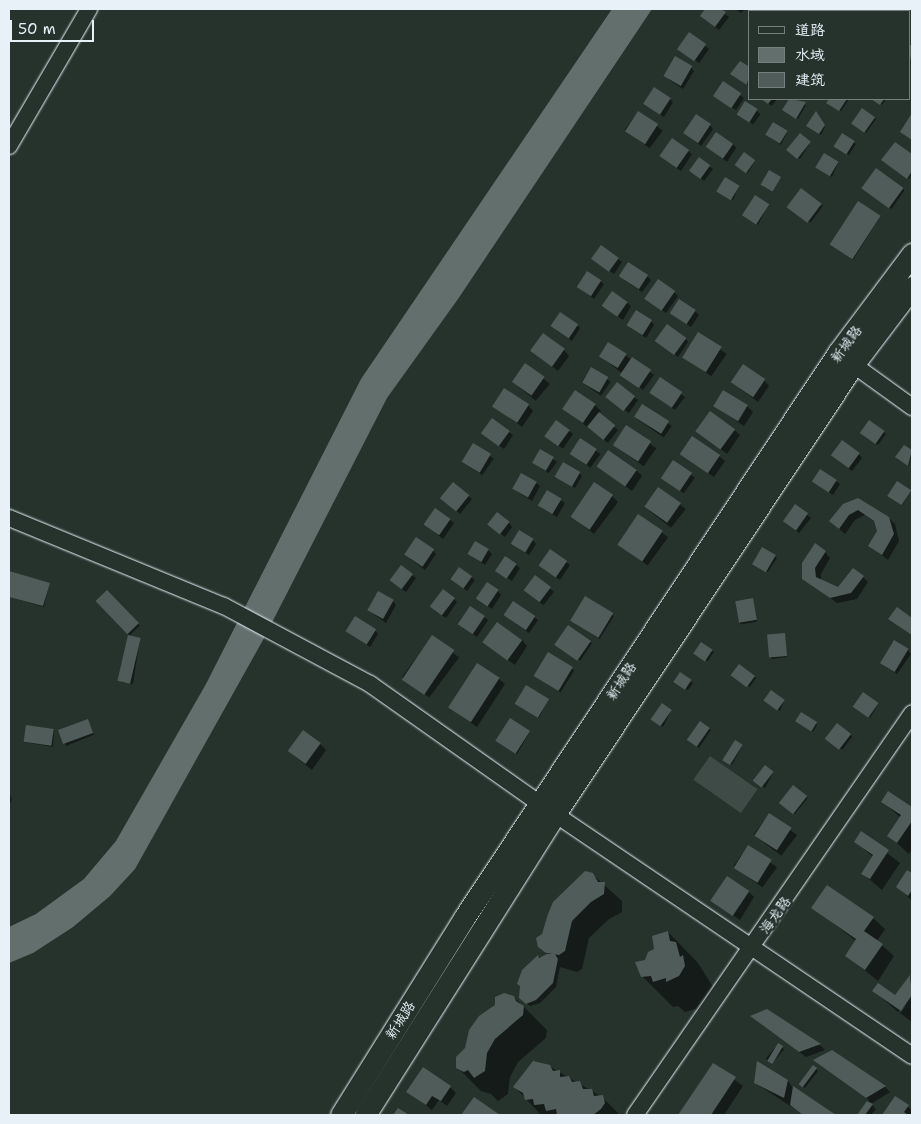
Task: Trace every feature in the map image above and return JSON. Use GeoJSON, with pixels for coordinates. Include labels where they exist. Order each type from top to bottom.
{"type":"FeatureCollection","features":[{"type":"Feature","properties":{"kind":"main road","name":"新城路"},"geometry":{"type":"LineString","coordinates":[[341,1115],[846,359],[912,254]]}},
{"type":"Feature","properties":{"kind":"main road","name":"新城路"},"geometry":{"type":"LineString","coordinates":[[846,359],[912,287]]}},
{"type":"Feature","properties":{"kind":"main road","name":"新城路"},"geometry":{"type":"LineString","coordinates":[[365,1115],[547,809]]}},
{"type":"Feature","properties":{"kind":"street"},"geometry":{"type":"LineString","coordinates":[[9,146],[89,9]]}},
{"type":"Feature","properties":{"kind":"street"},"geometry":{"type":"LineString","coordinates":[[846,359],[912,407]]}},
{"type":"Feature","properties":{"kind":"street"},"geometry":{"type":"LineString","coordinates":[[9,518],[224,606],[370,684],[547,809],[912,1056]]}},
{"type":"Feature","properties":{"kind":"street","name":"海龙路"},"geometry":{"type":"LineString","coordinates":[[635,1115],[912,713]]}},
{"type":"Feature","properties":{"kind":"shaded area"},"geometry":{"type":"Polygon","coordinates":[[[710,756],[758,789],[741,813],[693,780],[710,756]]]}},
{"type":"Feature","properties":{"kind":"water"},"geometry":{"type":"Polygon","coordinates":[[[612,9],[652,9],[458,299],[387,398],[263,640],[135,869],[110,896],[73,927],[33,953],[9,963],[9,927],[36,914],[84,879],[116,841],[206,684],[361,379],[612,9]]]}},
{"type":"Feature","properties":{"kind":"building"},"geometry":{"type":"Polygon","coordinates":[[[705,9],[721,9],[726,12],[715,27],[700,16],[705,9]]]}},
{"type":"Feature","properties":{"kind":"building"},"geometry":{"type":"Polygon","coordinates":[[[689,32],[706,44],[694,61],[677,49],[689,32]]]}},
{"type":"Feature","properties":{"kind":"building"},"geometry":{"type":"Polygon","coordinates":[[[675,56],[692,66],[681,86],[664,76],[675,56]]]}},
{"type":"Feature","properties":{"kind":"building"},"geometry":{"type":"Polygon","coordinates":[[[740,61],[748,66],[747,85],[730,74],[740,61]]]}},
{"type":"Feature","properties":{"kind":"building"},"geometry":{"type":"Polygon","coordinates":[[[723,81],[741,93],[731,108],[713,96],[723,81]]]}},
{"type":"Feature","properties":{"kind":"building"},"geometry":{"type":"Polygon","coordinates":[[[654,87],[671,98],[660,115],[643,104],[654,87]]]}},
{"type":"Feature","properties":{"kind":"building"},"geometry":{"type":"Polygon","coordinates":[[[762,100],[771,100],[768,104],[762,100]]]}},
{"type":"Feature","properties":{"kind":"building"},"geometry":{"type":"Polygon","coordinates":[[[788,100],[806,102],[796,119],[782,110],[788,100]]]}},
{"type":"Feature","properties":{"kind":"building"},"geometry":{"type":"Polygon","coordinates":[[[828,100],[846,100],[839,111],[826,103],[828,100]]]}},
{"type":"Feature","properties":{"kind":"building"},"geometry":{"type":"Polygon","coordinates":[[[872,100],[883,100],[880,105],[872,100]]]}},
{"type":"Feature","properties":{"kind":"building"},"geometry":{"type":"Polygon","coordinates":[[[745,101],[758,109],[749,123],[737,115],[745,101]]]}},
{"type":"Feature","properties":{"kind":"building"},"geometry":{"type":"Polygon","coordinates":[[[862,108],[875,117],[864,133],[851,124],[862,108]]]}},
{"type":"Feature","properties":{"kind":"building"},"geometry":{"type":"Polygon","coordinates":[[[638,111],[658,124],[645,144],[625,131],[638,111]]]}},
{"type":"Feature","properties":{"kind":"building"},"geometry":{"type":"Polygon","coordinates":[[[816,111],[825,125],[819,134],[806,126],[816,111]]]}},
{"type":"Feature","properties":{"kind":"building"},"geometry":{"type":"Polygon","coordinates":[[[912,113],[912,140],[900,132],[912,113]]]}},
{"type":"Feature","properties":{"kind":"building"},"geometry":{"type":"Polygon","coordinates":[[[696,114],[711,124],[698,143],[683,133],[696,114]]]}},
{"type":"Feature","properties":{"kind":"building"},"geometry":{"type":"Polygon","coordinates":[[[773,122],[788,131],[780,144],[765,135],[773,122]]]}},
{"type":"Feature","properties":{"kind":"building"},"geometry":{"type":"Polygon","coordinates":[[[716,132],[733,144],[723,159],[706,147],[716,132]]]}},
{"type":"Feature","properties":{"kind":"building"},"geometry":{"type":"Polygon","coordinates":[[[800,133],[811,142],[797,159],[786,150],[800,133]]]}},
{"type":"Feature","properties":{"kind":"building"},"geometry":{"type":"Polygon","coordinates":[[[842,133],[855,141],[846,155],[834,147],[842,133]]]}},
{"type":"Feature","properties":{"kind":"building"},"geometry":{"type":"Polygon","coordinates":[[[672,138],[689,150],[677,168],[659,156],[672,138]]]}},
{"type":"Feature","properties":{"kind":"building"},"geometry":{"type":"Polygon","coordinates":[[[895,142],[912,154],[912,171],[907,179],[881,160],[895,142]]]}},
{"type":"Feature","properties":{"kind":"building"},"geometry":{"type":"Polygon","coordinates":[[[744,152],[755,160],[746,173],[735,165],[744,152]]]}},
{"type":"Feature","properties":{"kind":"building"},"geometry":{"type":"Polygon","coordinates":[[[824,153],[839,162],[830,176],[815,168],[824,153]]]}},
{"type":"Feature","properties":{"kind":"building"},"geometry":{"type":"Polygon","coordinates":[[[699,157],[710,165],[700,179],[689,171],[699,157]]]}},
{"type":"Feature","properties":{"kind":"building"},"geometry":{"type":"Polygon","coordinates":[[[876,168],[904,188],[889,208],[861,188],[876,168]]]}},
{"type":"Feature","properties":{"kind":"building"},"geometry":{"type":"Polygon","coordinates":[[[769,170],[781,177],[773,192],[760,185],[769,170]]]}},
{"type":"Feature","properties":{"kind":"building"},"geometry":{"type":"Polygon","coordinates":[[[725,177],[740,186],[731,200],[716,192],[725,177]]]}},
{"type":"Feature","properties":{"kind":"building"},"geometry":{"type":"Polygon","coordinates":[[[801,188],[822,204],[807,223],[787,207],[801,188]]]}},
{"type":"Feature","properties":{"kind":"building"},"geometry":{"type":"Polygon","coordinates":[[[755,195],[769,204],[756,224],[742,215],[755,195]]]}},
{"type":"Feature","properties":{"kind":"building"},"geometry":{"type":"Polygon","coordinates":[[[858,201],[881,216],[852,259],[830,245],[858,201]]]}},
{"type":"Feature","properties":{"kind":"building"},"geometry":{"type":"Polygon","coordinates":[[[601,245],[619,258],[609,272],[591,259],[601,245]]]}},
{"type":"Feature","properties":{"kind":"building"},"geometry":{"type":"Polygon","coordinates":[[[628,262],[648,275],[639,289],[619,276],[628,262]]]}},
{"type":"Feature","properties":{"kind":"building"},"geometry":{"type":"Polygon","coordinates":[[[587,271],[601,280],[591,296],[577,287],[587,271]]]}},
{"type":"Feature","properties":{"kind":"building"},"geometry":{"type":"Polygon","coordinates":[[[658,279],[675,291],[661,311],[644,299],[658,279]]]}},
{"type":"Feature","properties":{"kind":"building"},"geometry":{"type":"Polygon","coordinates":[[[612,291],[628,302],[617,317],[602,306],[612,291]]]}},
{"type":"Feature","properties":{"kind":"building"},"geometry":{"type":"Polygon","coordinates":[[[679,299],[696,310],[687,324],[670,313],[679,299]]]}},
{"type":"Feature","properties":{"kind":"building"},"geometry":{"type":"Polygon","coordinates":[[[636,310],[652,320],[643,335],[626,325],[636,310]]]}},
{"type":"Feature","properties":{"kind":"building"},"geometry":{"type":"Polygon","coordinates":[[[560,312],[578,324],[569,338],[550,326],[560,312]]]}},
{"type":"Feature","properties":{"kind":"building"},"geometry":{"type":"Polygon","coordinates":[[[667,324],[686,338],[674,355],[655,341],[667,324]]]}},
{"type":"Feature","properties":{"kind":"building"},"geometry":{"type":"Polygon","coordinates":[[[698,332],[722,347],[706,372],[682,357],[698,332]]]}},
{"type":"Feature","properties":{"kind":"building"},"geometry":{"type":"Polygon","coordinates":[[[543,333],[565,349],[552,367],[530,351],[543,333]]]}},
{"type":"Feature","properties":{"kind":"building"},"geometry":{"type":"Polygon","coordinates":[[[608,342],[627,354],[618,368],[599,356],[608,342]]]}},
{"type":"Feature","properties":{"kind":"building"},"geometry":{"type":"Polygon","coordinates":[[[632,357],[651,370],[639,388],[620,375],[632,357]]]}},
{"type":"Feature","properties":{"kind":"building"},"geometry":{"type":"Polygon","coordinates":[[[525,363],[545,377],[531,396],[512,382],[525,363]]]}},
{"type":"Feature","properties":{"kind":"building"},"geometry":{"type":"Polygon","coordinates":[[[743,364],[765,379],[753,397],[731,382],[743,364]]]}},
{"type":"Feature","properties":{"kind":"building"},"geometry":{"type":"Polygon","coordinates":[[[591,367],[608,377],[599,393],[582,383],[591,367]]]}},
{"type":"Feature","properties":{"kind":"building"},"geometry":{"type":"Polygon","coordinates":[[[660,377],[682,392],[672,408],[649,393],[660,377]]]}},
{"type":"Feature","properties":{"kind":"building"},"geometry":{"type":"Polygon","coordinates":[[[617,382],[635,396],[623,411],[605,397],[617,382]]]}},
{"type":"Feature","properties":{"kind":"building"},"geometry":{"type":"Polygon","coordinates":[[[504,388],[529,404],[517,423],[492,406],[504,388]]]}},
{"type":"Feature","properties":{"kind":"building"},"geometry":{"type":"Polygon","coordinates":[[[575,390],[596,404],[583,423],[562,409],[575,390]]]}},
{"type":"Feature","properties":{"kind":"building"},"geometry":{"type":"Polygon","coordinates":[[[723,390],[748,405],[738,421],[713,406],[723,390]]]}},
{"type":"Feature","properties":{"kind":"building"},"geometry":{"type":"Polygon","coordinates":[[[642,404],[669,421],[661,434],[634,417],[642,404]]]}},
{"type":"Feature","properties":{"kind":"building"},"geometry":{"type":"Polygon","coordinates":[[[710,411],[735,429],[720,449],[695,431],[710,411]]]}},
{"type":"Feature","properties":{"kind":"building"},"geometry":{"type":"Polygon","coordinates":[[[599,412],[615,425],[603,440],[587,427],[599,412]]]}},
{"type":"Feature","properties":{"kind":"building"},"geometry":{"type":"Polygon","coordinates":[[[492,418],[510,431],[499,446],[481,433],[492,418]]]}},
{"type":"Feature","properties":{"kind":"building"},"geometry":{"type":"Polygon","coordinates":[[[556,420],[570,430],[558,446],[544,436],[556,420]]]}},
{"type":"Feature","properties":{"kind":"building"},"geometry":{"type":"Polygon","coordinates":[[[869,420],[885,431],[875,444],[860,433],[869,420]]]}},
{"type":"Feature","properties":{"kind":"building"},"geometry":{"type":"Polygon","coordinates":[[[626,425],[651,441],[638,461],[613,445],[626,425]]]}},
{"type":"Feature","properties":{"kind":"building"},"geometry":{"type":"Polygon","coordinates":[[[692,436],[720,455],[708,473],[680,454],[692,436]]]}},
{"type":"Feature","properties":{"kind":"building"},"geometry":{"type":"Polygon","coordinates":[[[580,438],[597,449],[586,465],[570,454],[580,438]]]}},
{"type":"Feature","properties":{"kind":"building"},"geometry":{"type":"Polygon","coordinates":[[[842,440],[860,453],[849,468],[831,455],[842,440]]]}},
{"type":"Feature","properties":{"kind":"building"},"geometry":{"type":"Polygon","coordinates":[[[473,443],[491,454],[480,473],[462,462],[473,443]]]}},
{"type":"Feature","properties":{"kind":"building"},"geometry":{"type":"Polygon","coordinates":[[[904,445],[912,450],[908,466],[895,457],[904,445]]]}},
{"type":"Feature","properties":{"kind":"building"},"geometry":{"type":"Polygon","coordinates":[[[540,449],[554,457],[546,471],[532,463],[540,449]]]}},
{"type":"Feature","properties":{"kind":"building"},"geometry":{"type":"Polygon","coordinates":[[[608,450],[637,470],[625,486],[597,466],[608,450]]]}},
{"type":"Feature","properties":{"kind":"building"},"geometry":{"type":"Polygon","coordinates":[[[673,460],[692,473],[680,491],[661,478],[673,460]]]}},
{"type":"Feature","properties":{"kind":"building"},"geometry":{"type":"Polygon","coordinates":[[[563,462],[580,472],[572,487],[554,477],[563,462]]]}},
{"type":"Feature","properties":{"kind":"building"},"geometry":{"type":"Polygon","coordinates":[[[820,469],[837,480],[829,492],[812,482],[820,469]]]}},
{"type":"Feature","properties":{"kind":"building"},"geometry":{"type":"Polygon","coordinates":[[[521,473],[537,482],[528,497],[512,489],[521,473]]]}},
{"type":"Feature","properties":{"kind":"building"},"geometry":{"type":"Polygon","coordinates":[[[897,481],[911,490],[901,505],[887,496],[897,481]]]}},
{"type":"Feature","properties":{"kind":"building"},"geometry":{"type":"Polygon","coordinates":[[[453,482],[469,495],[456,512],[440,498],[453,482]]]}},
{"type":"Feature","properties":{"kind":"building"},"geometry":{"type":"Polygon","coordinates":[[[594,482],[613,495],[590,530],[571,517],[594,482]]]}},
{"type":"Feature","properties":{"kind":"building"},"geometry":{"type":"Polygon","coordinates":[[[658,487],[681,503],[667,523],[644,507],[658,487]]]}},
{"type":"Feature","properties":{"kind":"building"},"geometry":{"type":"Polygon","coordinates":[[[547,490],[562,499],[552,514],[538,505],[547,490]]]}},
{"type":"Feature","properties":{"kind":"building"},"geometry":{"type":"Polygon","coordinates":[[[858,498],[889,517],[894,534],[882,555],[868,546],[877,531],[874,521],[858,510],[849,515],[839,529],[829,521],[843,504],[858,498]]]}},
{"type":"Feature","properties":{"kind":"building"},"geometry":{"type":"Polygon","coordinates":[[[795,504],[808,513],[796,530],[783,521],[795,504]]]}},
{"type":"Feature","properties":{"kind":"building"},"geometry":{"type":"Polygon","coordinates":[[[435,508],[451,519],[439,535],[424,524],[435,508]]]}},
{"type":"Feature","properties":{"kind":"building"},"geometry":{"type":"Polygon","coordinates":[[[497,512],[510,522],[500,534],[487,525],[497,512]]]}},
{"type":"Feature","properties":{"kind":"building"},"geometry":{"type":"Polygon","coordinates":[[[638,514],[663,531],[642,561],[617,545],[638,514]]]}},
{"type":"Feature","properties":{"kind":"building"},"geometry":{"type":"Polygon","coordinates":[[[519,530],[534,539],[525,552],[511,544],[519,530]]]}},
{"type":"Feature","properties":{"kind":"building"},"geometry":{"type":"Polygon","coordinates":[[[416,537],[434,549],[422,567],[404,554],[416,537]]]}},
{"type":"Feature","properties":{"kind":"building"},"geometry":{"type":"Polygon","coordinates":[[[475,541],[489,549],[481,562],[468,554],[475,541]]]}},
{"type":"Feature","properties":{"kind":"building"},"geometry":{"type":"Polygon","coordinates":[[[815,543],[826,551],[815,568],[816,577],[838,587],[853,568],[864,576],[851,593],[830,598],[802,579],[802,563],[815,543]]]}},
{"type":"Feature","properties":{"kind":"building"},"geometry":{"type":"Polygon","coordinates":[[[762,547],[776,555],[766,572],[752,564],[762,547]]]}},
{"type":"Feature","properties":{"kind":"building"},"geometry":{"type":"Polygon","coordinates":[[[550,549],[567,561],[556,577],[539,565],[550,549]]]}},
{"type":"Feature","properties":{"kind":"building"},"geometry":{"type":"Polygon","coordinates":[[[505,556],[517,564],[507,579],[495,571],[505,556]]]}},
{"type":"Feature","properties":{"kind":"building"},"geometry":{"type":"Polygon","coordinates":[[[401,565],[413,574],[402,589],[390,580],[401,565]]]}},
{"type":"Feature","properties":{"kind":"building"},"geometry":{"type":"Polygon","coordinates":[[[459,567],[472,576],[464,588],[450,579],[459,567]]]}},
{"type":"Feature","properties":{"kind":"building"},"geometry":{"type":"Polygon","coordinates":[[[9,571],[50,583],[43,606],[9,597],[9,571]]]}},
{"type":"Feature","properties":{"kind":"building"},"geometry":{"type":"Polygon","coordinates":[[[535,575],[551,587],[540,602],[524,590],[535,575]]]}},
{"type":"Feature","properties":{"kind":"building"},"geometry":{"type":"Polygon","coordinates":[[[487,582],[499,590],[487,606],[476,599],[487,582]]]}},
{"type":"Feature","properties":{"kind":"building"},"geometry":{"type":"Polygon","coordinates":[[[443,589],[455,598],[442,616],[430,607],[443,589]]]}},
{"type":"Feature","properties":{"kind":"building"},"geometry":{"type":"Polygon","coordinates":[[[107,590],[139,623],[127,634],[95,601],[107,590]]]}},
{"type":"Feature","properties":{"kind":"building"},"geometry":{"type":"Polygon","coordinates":[[[378,591],[394,600],[383,619],[367,610],[378,591]]]}},
{"type":"Feature","properties":{"kind":"building"},"geometry":{"type":"Polygon","coordinates":[[[585,596],[613,613],[598,638],[570,621],[585,596]]]}},
{"type":"Feature","properties":{"kind":"building"},"geometry":{"type":"Polygon","coordinates":[[[753,598],[757,620],[739,623],[735,601],[753,598]]]}},
{"type":"Feature","properties":{"kind":"building"},"geometry":{"type":"Polygon","coordinates":[[[513,601],[535,616],[526,630],[503,615],[513,601]]]}},
{"type":"Feature","properties":{"kind":"building"},"geometry":{"type":"Polygon","coordinates":[[[470,606],[485,616],[473,634],[458,624],[470,606]]]}},
{"type":"Feature","properties":{"kind":"building"},"geometry":{"type":"Polygon","coordinates":[[[897,607],[912,618],[912,635],[888,619],[897,607]]]}},
{"type":"Feature","properties":{"kind":"building"},"geometry":{"type":"Polygon","coordinates":[[[355,616],[376,629],[367,645],[345,631],[355,616]]]}},
{"type":"Feature","properties":{"kind":"building"},"geometry":{"type":"Polygon","coordinates":[[[497,622],[522,640],[507,660],[482,642],[497,622]]]}},
{"type":"Feature","properties":{"kind":"building"},"geometry":{"type":"Polygon","coordinates":[[[568,625],[591,641],[577,661],[554,645],[568,625]]]}},
{"type":"Feature","properties":{"kind":"building"},"geometry":{"type":"Polygon","coordinates":[[[785,633],[787,656],[769,657],[767,635],[785,633]]]}},
{"type":"Feature","properties":{"kind":"building"},"geometry":{"type":"Polygon","coordinates":[[[128,635],[141,638],[130,684],[117,681],[128,635]]]}},
{"type":"Feature","properties":{"kind":"building"},"geometry":{"type":"Polygon","coordinates":[[[432,635],[454,650],[424,695],[402,680],[432,635]]]}},
{"type":"Feature","properties":{"kind":"building"},"geometry":{"type":"Polygon","coordinates":[[[894,640],[909,649],[895,672],[880,663],[894,640]]]}},
{"type":"Feature","properties":{"kind":"building"},"geometry":{"type":"Polygon","coordinates":[[[701,642],[713,650],[705,661],[693,654],[701,642]]]}},
{"type":"Feature","properties":{"kind":"building"},"geometry":{"type":"Polygon","coordinates":[[[548,652],[573,667],[558,691],[534,676],[548,652]]]}},
{"type":"Feature","properties":{"kind":"building"},"geometry":{"type":"Polygon","coordinates":[[[477,663],[500,678],[471,722],[448,707],[477,663]]]}},
{"type":"Feature","properties":{"kind":"building"},"geometry":{"type":"Polygon","coordinates":[[[739,664],[755,676],[747,687],[731,675],[739,664]]]}},
{"type":"Feature","properties":{"kind":"building"},"geometry":{"type":"Polygon","coordinates":[[[680,672],[692,680],[685,690],[673,682],[680,672]]]}},
{"type":"Feature","properties":{"kind":"building"},"geometry":{"type":"Polygon","coordinates":[[[526,685],[549,699],[538,718],[515,704],[526,685]]]}},
{"type":"Feature","properties":{"kind":"building"},"geometry":{"type":"Polygon","coordinates":[[[771,690],[785,700],[777,711],[763,701],[771,690]]]}},
{"type":"Feature","properties":{"kind":"building"},"geometry":{"type":"Polygon","coordinates":[[[863,692],[879,703],[868,718],[853,707],[863,692]]]}},
{"type":"Feature","properties":{"kind":"building"},"geometry":{"type":"Polygon","coordinates":[[[662,703],[672,710],[660,726],[651,719],[662,703]]]}},
{"type":"Feature","properties":{"kind":"building"},"geometry":{"type":"Polygon","coordinates":[[[801,712],[817,722],[811,731],[795,721],[801,712]]]}},
{"type":"Feature","properties":{"kind":"building"},"geometry":{"type":"Polygon","coordinates":[[[510,718],[530,731],[515,754],[495,741],[510,718]]]}},
{"type":"Feature","properties":{"kind":"building"},"geometry":{"type":"Polygon","coordinates":[[[88,719],[93,733],[63,744],[58,730],[88,719]]]}},
{"type":"Feature","properties":{"kind":"building"},"geometry":{"type":"Polygon","coordinates":[[[700,721],[710,728],[697,747],[687,740],[700,721]]]}},
{"type":"Feature","properties":{"kind":"building"},"geometry":{"type":"Polygon","coordinates":[[[837,723],[851,734],[839,750],[825,739],[837,723]]]}},
{"type":"Feature","properties":{"kind":"building"},"geometry":{"type":"Polygon","coordinates":[[[26,725],[54,729],[51,746],[24,742],[26,725]]]}},
{"type":"Feature","properties":{"kind":"building"},"geometry":{"type":"Polygon","coordinates":[[[303,730],[321,743],[306,764],[288,751],[303,730]]]}},
{"type":"Feature","properties":{"kind":"building"},"geometry":{"type":"Polygon","coordinates":[[[735,740],[743,745],[730,765],[722,760],[735,740]]]}},
{"type":"Feature","properties":{"kind":"building"},"geometry":{"type":"Polygon","coordinates":[[[765,765],[774,772],[761,788],[753,781],[765,765]]]}},
{"type":"Feature","properties":{"kind":"building"},"geometry":{"type":"Polygon","coordinates":[[[793,785],[807,796],[793,814],[779,803],[793,785]]]}},
{"type":"Feature","properties":{"kind":"building"},"geometry":{"type":"Polygon","coordinates":[[[888,791],[912,807],[912,821],[897,843],[887,836],[901,815],[881,802],[888,791]]]}},
{"type":"Feature","properties":{"kind":"building"},"geometry":{"type":"Polygon","coordinates":[[[769,813],[792,828],[777,850],[754,836],[769,813]]]}},
{"type":"Feature","properties":{"kind":"building"},"geometry":{"type":"Polygon","coordinates":[[[861,831],[889,850],[870,879],[861,874],[873,855],[854,842],[861,831]]]}},
{"type":"Feature","properties":{"kind":"building"},"geometry":{"type":"Polygon","coordinates":[[[748,845],[772,860],[757,883],[734,868],[748,845]]]}},
{"type":"Feature","properties":{"kind":"building"},"geometry":{"type":"Polygon","coordinates":[[[907,870],[912,873],[912,890],[908,896],[896,887],[907,870]]]}},
{"type":"Feature","properties":{"kind":"building"},"geometry":{"type":"Polygon","coordinates":[[[585,871],[593,873],[598,882],[605,882],[604,894],[591,902],[572,921],[565,951],[559,955],[546,953],[538,947],[536,938],[542,934],[553,902],[585,871]]]}},
{"type":"Feature","properties":{"kind":"building"},"geometry":{"type":"Polygon","coordinates":[[[727,876],[749,891],[733,916],[710,901],[727,876]]]}},
{"type":"Feature","properties":{"kind":"building"},"geometry":{"type":"Polygon","coordinates":[[[827,885],[874,917],[864,931],[883,944],[865,970],[845,956],[856,939],[811,908],[827,885]]]}},
{"type":"Feature","properties":{"kind":"building"},"geometry":{"type":"Polygon","coordinates":[[[668,931],[670,941],[676,942],[680,957],[683,955],[685,966],[679,976],[666,982],[666,978],[653,982],[651,976],[641,977],[635,962],[645,960],[648,952],[654,949],[652,936],[668,931]]]}},
{"type":"Feature","properties":{"kind":"building"},"geometry":{"type":"Polygon","coordinates":[[[547,954],[555,954],[558,959],[553,983],[536,1000],[526,1004],[519,998],[520,986],[517,984],[522,970],[538,955],[539,958],[547,954]]]}},
{"type":"Feature","properties":{"kind":"building"},"geometry":{"type":"Polygon","coordinates":[[[910,975],[912,995],[901,1011],[872,991],[878,983],[895,995],[910,975]]]}},
{"type":"Feature","properties":{"kind":"building"},"geometry":{"type":"Polygon","coordinates":[[[504,993],[514,996],[516,1001],[524,1006],[523,1015],[495,1039],[487,1053],[485,1071],[474,1078],[468,1070],[464,1072],[456,1068],[456,1057],[465,1048],[469,1030],[479,1016],[495,1005],[495,997],[504,993]]]}},
{"type":"Feature","properties":{"kind":"building"},"geometry":{"type":"Polygon","coordinates":[[[767,1009],[821,1044],[799,1052],[750,1016],[767,1009]]]}},
{"type":"Feature","properties":{"kind":"building"},"geometry":{"type":"Polygon","coordinates":[[[778,1043],[783,1046],[772,1064],[767,1061],[778,1043]]]}},
{"type":"Feature","properties":{"kind":"building"},"geometry":{"type":"Polygon","coordinates":[[[832,1050],[886,1086],[866,1098],[813,1060],[832,1050]]]}},
{"type":"Feature","properties":{"kind":"building"},"geometry":{"type":"Polygon","coordinates":[[[533,1061],[550,1065],[553,1071],[560,1070],[560,1077],[569,1076],[572,1082],[580,1081],[583,1089],[592,1089],[594,1096],[603,1095],[605,1103],[593,1115],[557,1115],[556,1109],[546,1111],[544,1104],[534,1105],[533,1099],[525,1100],[523,1093],[513,1087],[533,1061]]]}},
{"type":"Feature","properties":{"kind":"building"},"geometry":{"type":"Polygon","coordinates":[[[757,1061],[788,1080],[784,1098],[754,1083],[757,1061]]]}},
{"type":"Feature","properties":{"kind":"building"},"geometry":{"type":"Polygon","coordinates":[[[713,1063],[736,1077],[711,1115],[678,1115],[713,1063]]]}},
{"type":"Feature","properties":{"kind":"building"},"geometry":{"type":"Polygon","coordinates":[[[813,1065],[817,1068],[803,1087],[799,1084],[813,1065]]]}},
{"type":"Feature","properties":{"kind":"building"},"geometry":{"type":"Polygon","coordinates":[[[423,1067],[451,1086],[441,1101],[432,1096],[426,1105],[406,1092],[423,1067]]]}},
{"type":"Feature","properties":{"kind":"building"},"geometry":{"type":"Polygon","coordinates":[[[793,1086],[836,1115],[803,1115],[790,1105],[793,1086]]]}},
{"type":"Feature","properties":{"kind":"building"},"geometry":{"type":"Polygon","coordinates":[[[895,1096],[909,1105],[904,1112],[908,1115],[882,1115],[895,1096]]]}},
{"type":"Feature","properties":{"kind":"building"},"geometry":{"type":"Polygon","coordinates":[[[474,1097],[500,1115],[461,1115],[474,1097]]]}},
{"type":"Feature","properties":{"kind":"building"},"geometry":{"type":"Polygon","coordinates":[[[867,1101],[873,1104],[865,1115],[857,1115],[867,1101]]]}},
{"type":"Feature","properties":{"kind":"building"},"geometry":{"type":"Polygon","coordinates":[[[398,1108],[409,1115],[393,1115],[398,1108]]]}}]}
